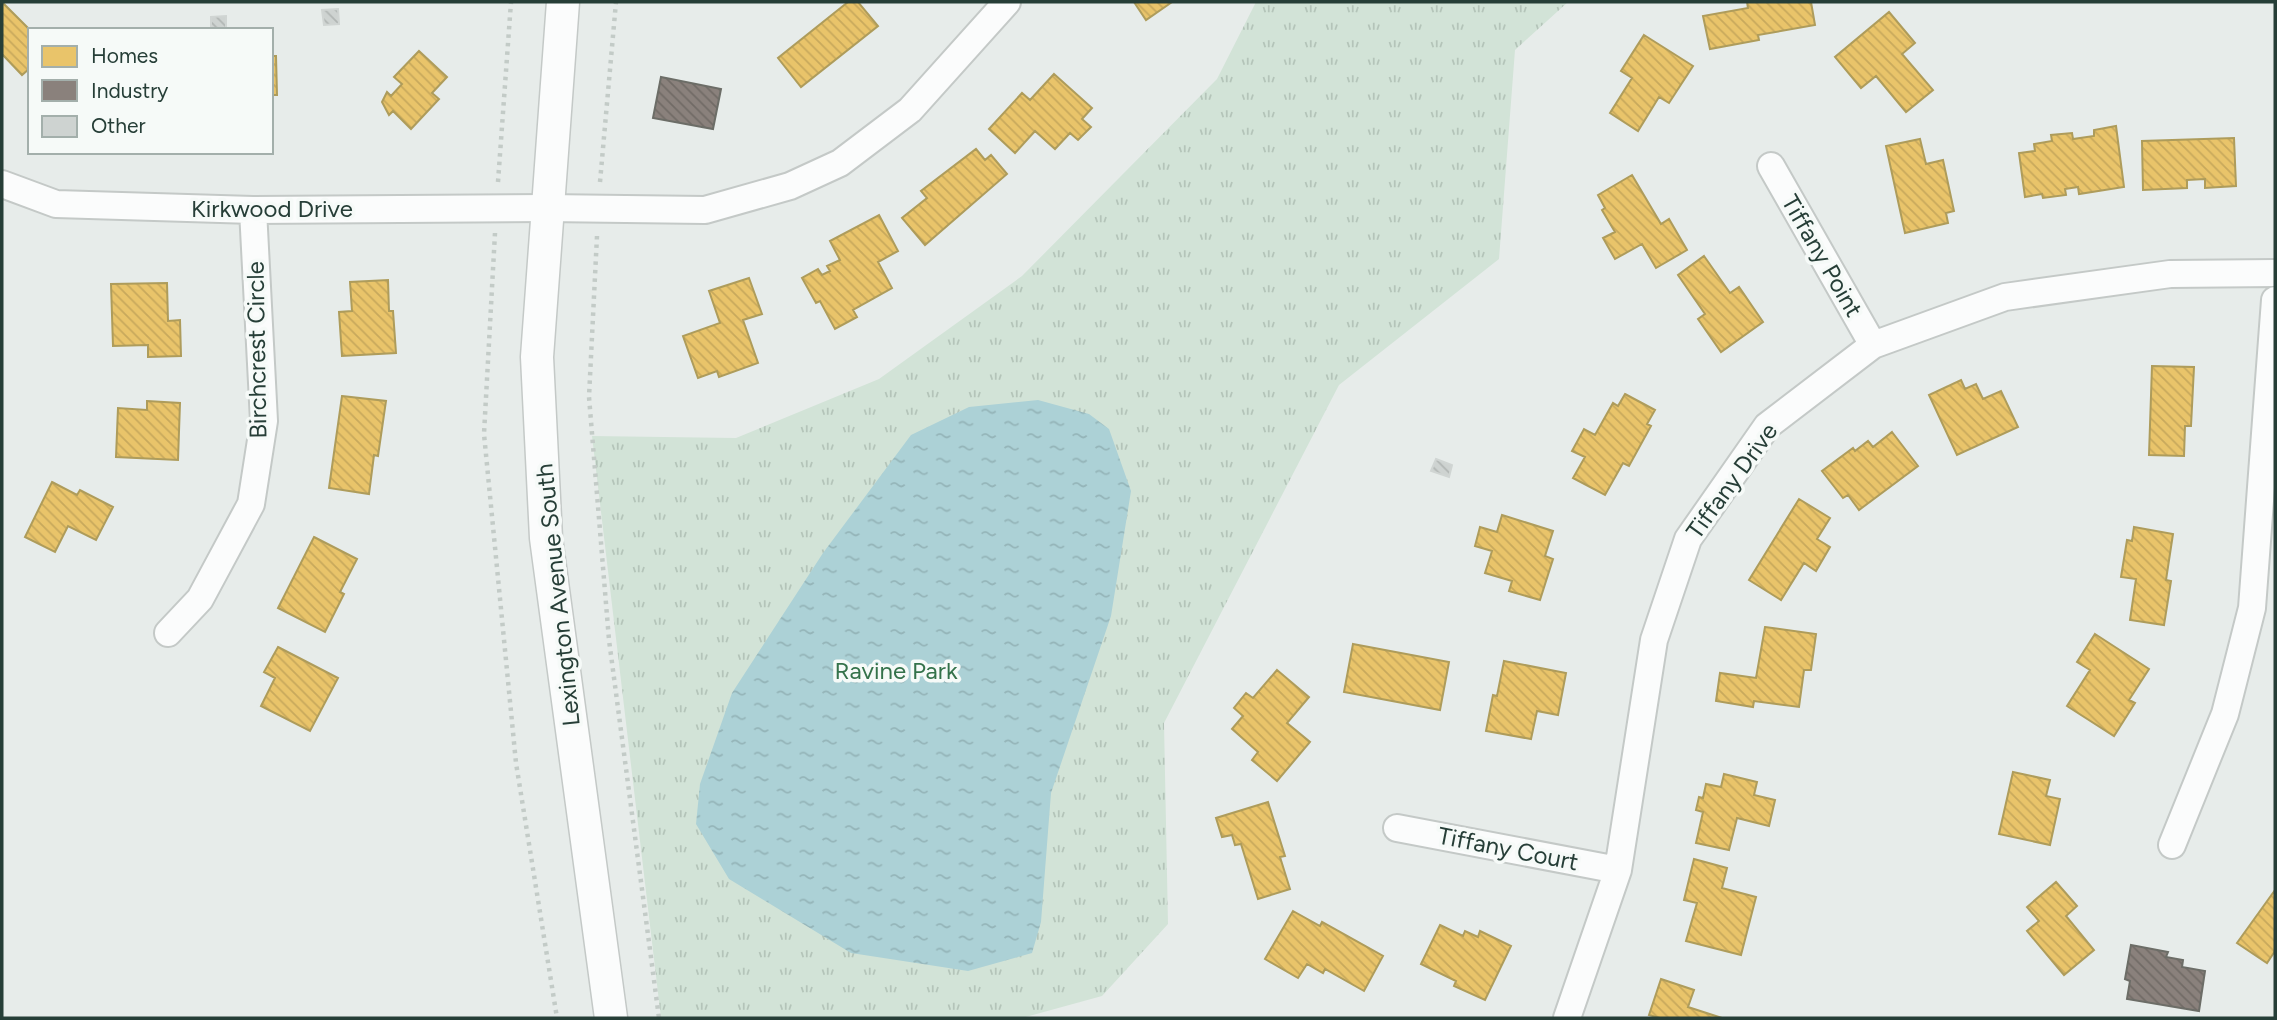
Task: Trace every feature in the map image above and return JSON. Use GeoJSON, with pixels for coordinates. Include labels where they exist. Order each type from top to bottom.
{"type":"FeatureCollection","features":[{"type":"Feature","properties":{"kind":"street","name":"Lexington Avenue South"},"geometry":{"type":"LineString","coordinates":[[563,2],[537,357],[546,538],[611,1018]]}},
{"type":"Feature","properties":{"kind":"street","name":"Kirkwood Drive"},"geometry":{"type":"LineString","coordinates":[[2,184],[56,204],[253,210],[705,210],[790,186],[840,163],[910,110],[1007,2]]}},
{"type":"Feature","properties":{"kind":"street","name":"Tiffany Point"},"geometry":{"type":"LineString","coordinates":[[1771,166],[1872,345]]}},
{"type":"Feature","properties":{"kind":"street","name":"Birchcrest Circle"},"geometry":{"type":"LineString","coordinates":[[168,633],[200,599],[251,503],[264,421],[253,210]]}},
{"type":"Feature","properties":{"kind":"street","name":"Tiffany Drive"},"geometry":{"type":"LineString","coordinates":[[1567,1018],[1618,870],[1654,640],[1688,539],[1767,426],[1872,345],[2005,297],[2170,274],[2275,273]]}},
{"type":"Feature","properties":{"kind":"street"},"geometry":{"type":"LineString","coordinates":[[2172,845],[2225,714],[2252,608],[2275,300]]}},
{"type":"Feature","properties":{"kind":"street","name":"Tiffany Court"},"geometry":{"type":"LineString","coordinates":[[1397,828],[1618,870]]}},
{"type":"Feature","properties":{"kind":"path"},"geometry":{"type":"LineString","coordinates":[[511,2],[484,435],[516,763],[557,1018]]}},
{"type":"Feature","properties":{"kind":"path"},"geometry":{"type":"LineString","coordinates":[[616,2],[598,208],[589,397],[610,640],[659,1018]]}},
{"type":"Feature","properties":{"kind":"green space","name":"Ravine Park"},"geometry":{"type":"Polygon","coordinates":[[[1256,2],[1568,2],[1515,50],[1499,259],[1339,385],[1164,723],[1168,924],[1102,996],[1022,1018],[661,1018],[592,436],[736,438],[879,379],[1022,276],[1217,79],[1256,2]]]}},
{"type":"Feature","properties":{"kind":"water"},"geometry":{"type":"Polygon","coordinates":[[[1038,400],[1089,414],[1109,429],[1131,491],[1111,616],[1051,793],[1041,922],[1032,953],[968,971],[851,953],[729,879],[696,824],[700,784],[732,693],[823,553],[911,435],[969,407],[1038,400]]]}},
{"type":"Feature","properties":{"kind":"building: Homes"},"geometry":{"type":"Polygon","coordinates":[[[2,2],[28,28],[28,70],[22,75],[2,54],[2,2]]]}},
{"type":"Feature","properties":{"kind":"building: Homes"},"geometry":{"type":"Polygon","coordinates":[[[848,2],[858,2],[878,26],[801,87],[778,58],[848,2]]]}},
{"type":"Feature","properties":{"kind":"building: Homes"},"geometry":{"type":"Polygon","coordinates":[[[1134,2],[1172,2],[1146,20],[1134,2]]]}},
{"type":"Feature","properties":{"kind":"building: Homes"},"geometry":{"type":"Polygon","coordinates":[[[1747,2],[1811,2],[1815,25],[1758,35],[1759,40],[1710,49],[1703,16],[1748,8],[1747,2]]]}},
{"type":"Feature","properties":{"kind":"building: Homes"},"geometry":{"type":"Polygon","coordinates":[[[1889,12],[1915,43],[1902,54],[1933,90],[1906,112],[1876,76],[1861,88],[1835,57],[1889,12]]]}},
{"type":"Feature","properties":{"kind":"building: Homes"},"geometry":{"type":"Polygon","coordinates":[[[1644,35],[1693,66],[1669,103],[1659,97],[1638,131],[1610,113],[1632,78],[1621,71],[1644,35]]]}},
{"type":"Feature","properties":{"kind":"building: Homes"},"geometry":{"type":"Polygon","coordinates":[[[419,51],[447,77],[432,93],[439,99],[411,129],[393,111],[389,115],[382,102],[387,92],[391,96],[402,84],[394,77],[419,51]]]}},
{"type":"Feature","properties":{"kind":"building: Homes"},"geometry":{"type":"Polygon","coordinates":[[[273,56],[276,56],[277,95],[273,95],[273,56]]]}},
{"type":"Feature","properties":{"kind":"building: Homes"},"geometry":{"type":"Polygon","coordinates":[[[1054,74],[1092,108],[1082,119],[1091,127],[1078,140],[1070,133],[1055,149],[1035,131],[1015,153],[989,129],[1022,93],[1030,100],[1054,74]]]}},
{"type":"Feature","properties":{"kind":"building: Homes"},"geometry":{"type":"Polygon","coordinates":[[[2116,126],[2124,187],[2079,194],[2078,187],[2065,189],[2066,195],[2043,198],[2042,194],[2025,197],[2019,153],[2035,151],[2034,144],[2052,141],[2051,135],[2072,133],[2073,139],[2094,136],[2094,130],[2116,126]]]}},
{"type":"Feature","properties":{"kind":"building: Homes"},"geometry":{"type":"Polygon","coordinates":[[[2234,138],[2236,186],[2205,188],[2205,179],[2187,180],[2187,188],[2143,190],[2142,141],[2234,138]]]}},
{"type":"Feature","properties":{"kind":"building: Homes"},"geometry":{"type":"Polygon","coordinates":[[[1920,139],[1926,164],[1943,160],[1954,211],[1946,213],[1948,223],[1905,233],[1886,146],[1920,139]]]}},
{"type":"Feature","properties":{"kind":"building: Homes"},"geometry":{"type":"Polygon","coordinates":[[[976,149],[985,160],[991,155],[1007,174],[925,245],[902,218],[927,198],[921,191],[976,149]]]}},
{"type":"Feature","properties":{"kind":"building: Homes"},"geometry":{"type":"Polygon","coordinates":[[[1632,175],[1661,224],[1669,219],[1687,250],[1656,268],[1642,244],[1615,259],[1603,238],[1615,232],[1602,210],[1605,208],[1598,195],[1632,175]]]}},
{"type":"Feature","properties":{"kind":"building: Homes"},"geometry":{"type":"Polygon","coordinates":[[[879,215],[898,251],[878,262],[892,288],[853,310],[857,317],[835,329],[820,301],[816,303],[802,278],[818,269],[822,275],[830,271],[827,266],[840,260],[830,241],[879,215]]]}},
{"type":"Feature","properties":{"kind":"building: Homes"},"geometry":{"type":"Polygon","coordinates":[[[1704,256],[1730,293],[1739,287],[1763,322],[1721,352],[1698,319],[1705,314],[1678,275],[1704,256]]]}},
{"type":"Feature","properties":{"kind":"building: Homes"},"geometry":{"type":"Polygon","coordinates":[[[749,278],[762,314],[743,320],[758,363],[719,377],[717,371],[698,378],[683,336],[720,323],[709,291],[749,278]]]}},
{"type":"Feature","properties":{"kind":"building: Homes"},"geometry":{"type":"Polygon","coordinates":[[[388,280],[389,311],[393,311],[396,353],[342,356],[339,312],[352,311],[350,282],[388,280]]]}},
{"type":"Feature","properties":{"kind":"building: Homes"},"geometry":{"type":"Polygon","coordinates":[[[167,283],[168,321],[180,320],[181,356],[148,357],[148,345],[113,346],[111,284],[167,283]]]}},
{"type":"Feature","properties":{"kind":"building: Homes"},"geometry":{"type":"Polygon","coordinates":[[[2152,366],[2194,367],[2191,426],[2185,426],[2184,456],[2149,455],[2152,366]]]}},
{"type":"Feature","properties":{"kind":"building: Homes"},"geometry":{"type":"Polygon","coordinates":[[[1961,380],[1965,389],[1976,384],[1983,399],[2001,391],[2018,427],[1957,455],[1929,395],[1961,380]]]}},
{"type":"Feature","properties":{"kind":"building: Homes"},"geometry":{"type":"Polygon","coordinates":[[[1625,394],[1655,410],[1647,424],[1651,426],[1629,466],[1623,463],[1605,495],[1573,478],[1585,457],[1572,451],[1584,429],[1595,435],[1613,403],[1618,406],[1625,394]]]}},
{"type":"Feature","properties":{"kind":"building: Homes"},"geometry":{"type":"Polygon","coordinates":[[[342,396],[386,401],[369,494],[329,488],[342,396]]]}},
{"type":"Feature","properties":{"kind":"building: Homes"},"geometry":{"type":"Polygon","coordinates":[[[147,401],[180,403],[178,460],[116,457],[118,408],[147,410],[147,401]]]}},
{"type":"Feature","properties":{"kind":"building: Homes"},"geometry":{"type":"Polygon","coordinates":[[[1892,432],[1918,466],[1859,510],[1848,495],[1843,498],[1822,471],[1853,448],[1855,451],[1868,441],[1873,447],[1892,432]]]}},
{"type":"Feature","properties":{"kind":"building: Homes"},"geometry":{"type":"Polygon","coordinates":[[[52,482],[77,495],[80,490],[113,507],[96,540],[68,526],[55,552],[25,537],[52,482]]]}},
{"type":"Feature","properties":{"kind":"building: Homes"},"geometry":{"type":"Polygon","coordinates":[[[1799,499],[1830,518],[1817,539],[1830,547],[1816,571],[1804,563],[1781,600],[1749,580],[1799,499]]]}},
{"type":"Feature","properties":{"kind":"building: Homes"},"geometry":{"type":"Polygon","coordinates":[[[1502,515],[1553,531],[1545,556],[1553,559],[1540,600],[1509,591],[1512,581],[1485,573],[1492,551],[1475,546],[1480,527],[1497,532],[1502,515]]]}},
{"type":"Feature","properties":{"kind":"building: Homes"},"geometry":{"type":"Polygon","coordinates":[[[2134,527],[2173,534],[2166,580],[2171,581],[2164,625],[2130,620],[2136,579],[2121,577],[2127,540],[2132,541],[2134,527]]]}},
{"type":"Feature","properties":{"kind":"building: Homes"},"geometry":{"type":"Polygon","coordinates":[[[314,537],[357,559],[340,592],[344,594],[325,632],[278,608],[314,537]]]}},
{"type":"Feature","properties":{"kind":"building: Homes"},"geometry":{"type":"Polygon","coordinates":[[[1765,627],[1816,634],[1811,670],[1804,670],[1799,707],[1754,701],[1753,707],[1716,701],[1720,673],[1756,678],[1765,627]]]}},
{"type":"Feature","properties":{"kind":"building: Homes"},"geometry":{"type":"Polygon","coordinates":[[[2095,634],[2149,669],[2129,700],[2135,703],[2114,736],[2067,706],[2090,670],[2077,662],[2095,634]]]}},
{"type":"Feature","properties":{"kind":"building: Homes"},"geometry":{"type":"Polygon","coordinates":[[[1353,644],[1449,662],[1440,710],[1344,692],[1353,644]]]}},
{"type":"Feature","properties":{"kind":"building: Homes"},"geometry":{"type":"Polygon","coordinates":[[[278,647],[338,678],[310,731],[261,706],[275,678],[264,672],[278,647]]]}},
{"type":"Feature","properties":{"kind":"building: Homes"},"geometry":{"type":"Polygon","coordinates":[[[1504,661],[1566,673],[1558,715],[1537,711],[1531,739],[1486,731],[1493,695],[1497,696],[1504,661]]]}},
{"type":"Feature","properties":{"kind":"building: Homes"},"geometry":{"type":"Polygon","coordinates":[[[1277,670],[1309,697],[1287,723],[1310,742],[1277,781],[1252,760],[1258,752],[1232,729],[1243,716],[1234,708],[1246,693],[1253,698],[1277,670]]]}},
{"type":"Feature","properties":{"kind":"building: Homes"},"geometry":{"type":"Polygon","coordinates":[[[2013,772],[2050,780],[2046,796],[2060,799],[2050,845],[1999,834],[2013,772]]]}},
{"type":"Feature","properties":{"kind":"building: Homes"},"geometry":{"type":"Polygon","coordinates":[[[1724,774],[1757,782],[1754,795],[1775,800],[1769,826],[1737,818],[1729,850],[1696,843],[1703,812],[1696,810],[1699,797],[1703,798],[1706,784],[1721,787],[1724,774]]]}},
{"type":"Feature","properties":{"kind":"building: Homes"},"geometry":{"type":"Polygon","coordinates":[[[1268,802],[1285,856],[1280,857],[1290,889],[1258,899],[1241,844],[1235,845],[1232,835],[1222,837],[1216,818],[1268,802]]]}},
{"type":"Feature","properties":{"kind":"building: Homes"},"geometry":{"type":"Polygon","coordinates":[[[1694,859],[1727,868],[1722,888],[1756,897],[1741,955],[1686,941],[1697,903],[1684,900],[1694,859]]]}},
{"type":"Feature","properties":{"kind":"building: Homes"},"geometry":{"type":"Polygon","coordinates":[[[2056,882],[2077,906],[2066,916],[2094,950],[2064,975],[2027,931],[2039,921],[2027,907],[2056,882]]]}},
{"type":"Feature","properties":{"kind":"building: Homes"},"geometry":{"type":"Polygon","coordinates":[[[2275,890],[2275,951],[2267,963],[2237,943],[2275,890]]]}},
{"type":"Feature","properties":{"kind":"building: Homes"},"geometry":{"type":"Polygon","coordinates":[[[1293,911],[1320,926],[1322,922],[1383,956],[1364,991],[1325,969],[1323,973],[1307,964],[1298,978],[1265,959],[1293,911]]]}},
{"type":"Feature","properties":{"kind":"building: Homes"},"geometry":{"type":"Polygon","coordinates":[[[1440,925],[1463,936],[1465,931],[1478,937],[1480,931],[1511,946],[1485,1000],[1454,986],[1456,981],[1421,964],[1440,925]]]}},
{"type":"Feature","properties":{"kind":"building: Homes"},"geometry":{"type":"Polygon","coordinates":[[[1661,979],[1694,990],[1688,1007],[1722,1018],[1660,1018],[1649,1015],[1661,979]]]}},
{"type":"Feature","properties":{"kind":"building: Industry"},"geometry":{"type":"Polygon","coordinates":[[[661,77],[721,89],[713,129],[653,118],[661,77]]]}},
{"type":"Feature","properties":{"kind":"building: Industry"},"geometry":{"type":"Polygon","coordinates":[[[2131,945],[2168,952],[2166,957],[2183,960],[2182,967],[2205,971],[2199,1011],[2127,999],[2130,981],[2125,979],[2131,945]]]}},
{"type":"Feature","properties":{"kind":"building: Other"},"geometry":{"type":"Polygon","coordinates":[[[338,9],[339,24],[324,25],[322,10],[338,9]]]}},
{"type":"Feature","properties":{"kind":"building: Other"},"geometry":{"type":"Polygon","coordinates":[[[226,16],[226,28],[211,28],[211,17],[226,16]]]}},
{"type":"Feature","properties":{"kind":"building: Other"},"geometry":{"type":"Polygon","coordinates":[[[1436,459],[1452,465],[1449,477],[1431,471],[1436,459]]]}}]}
